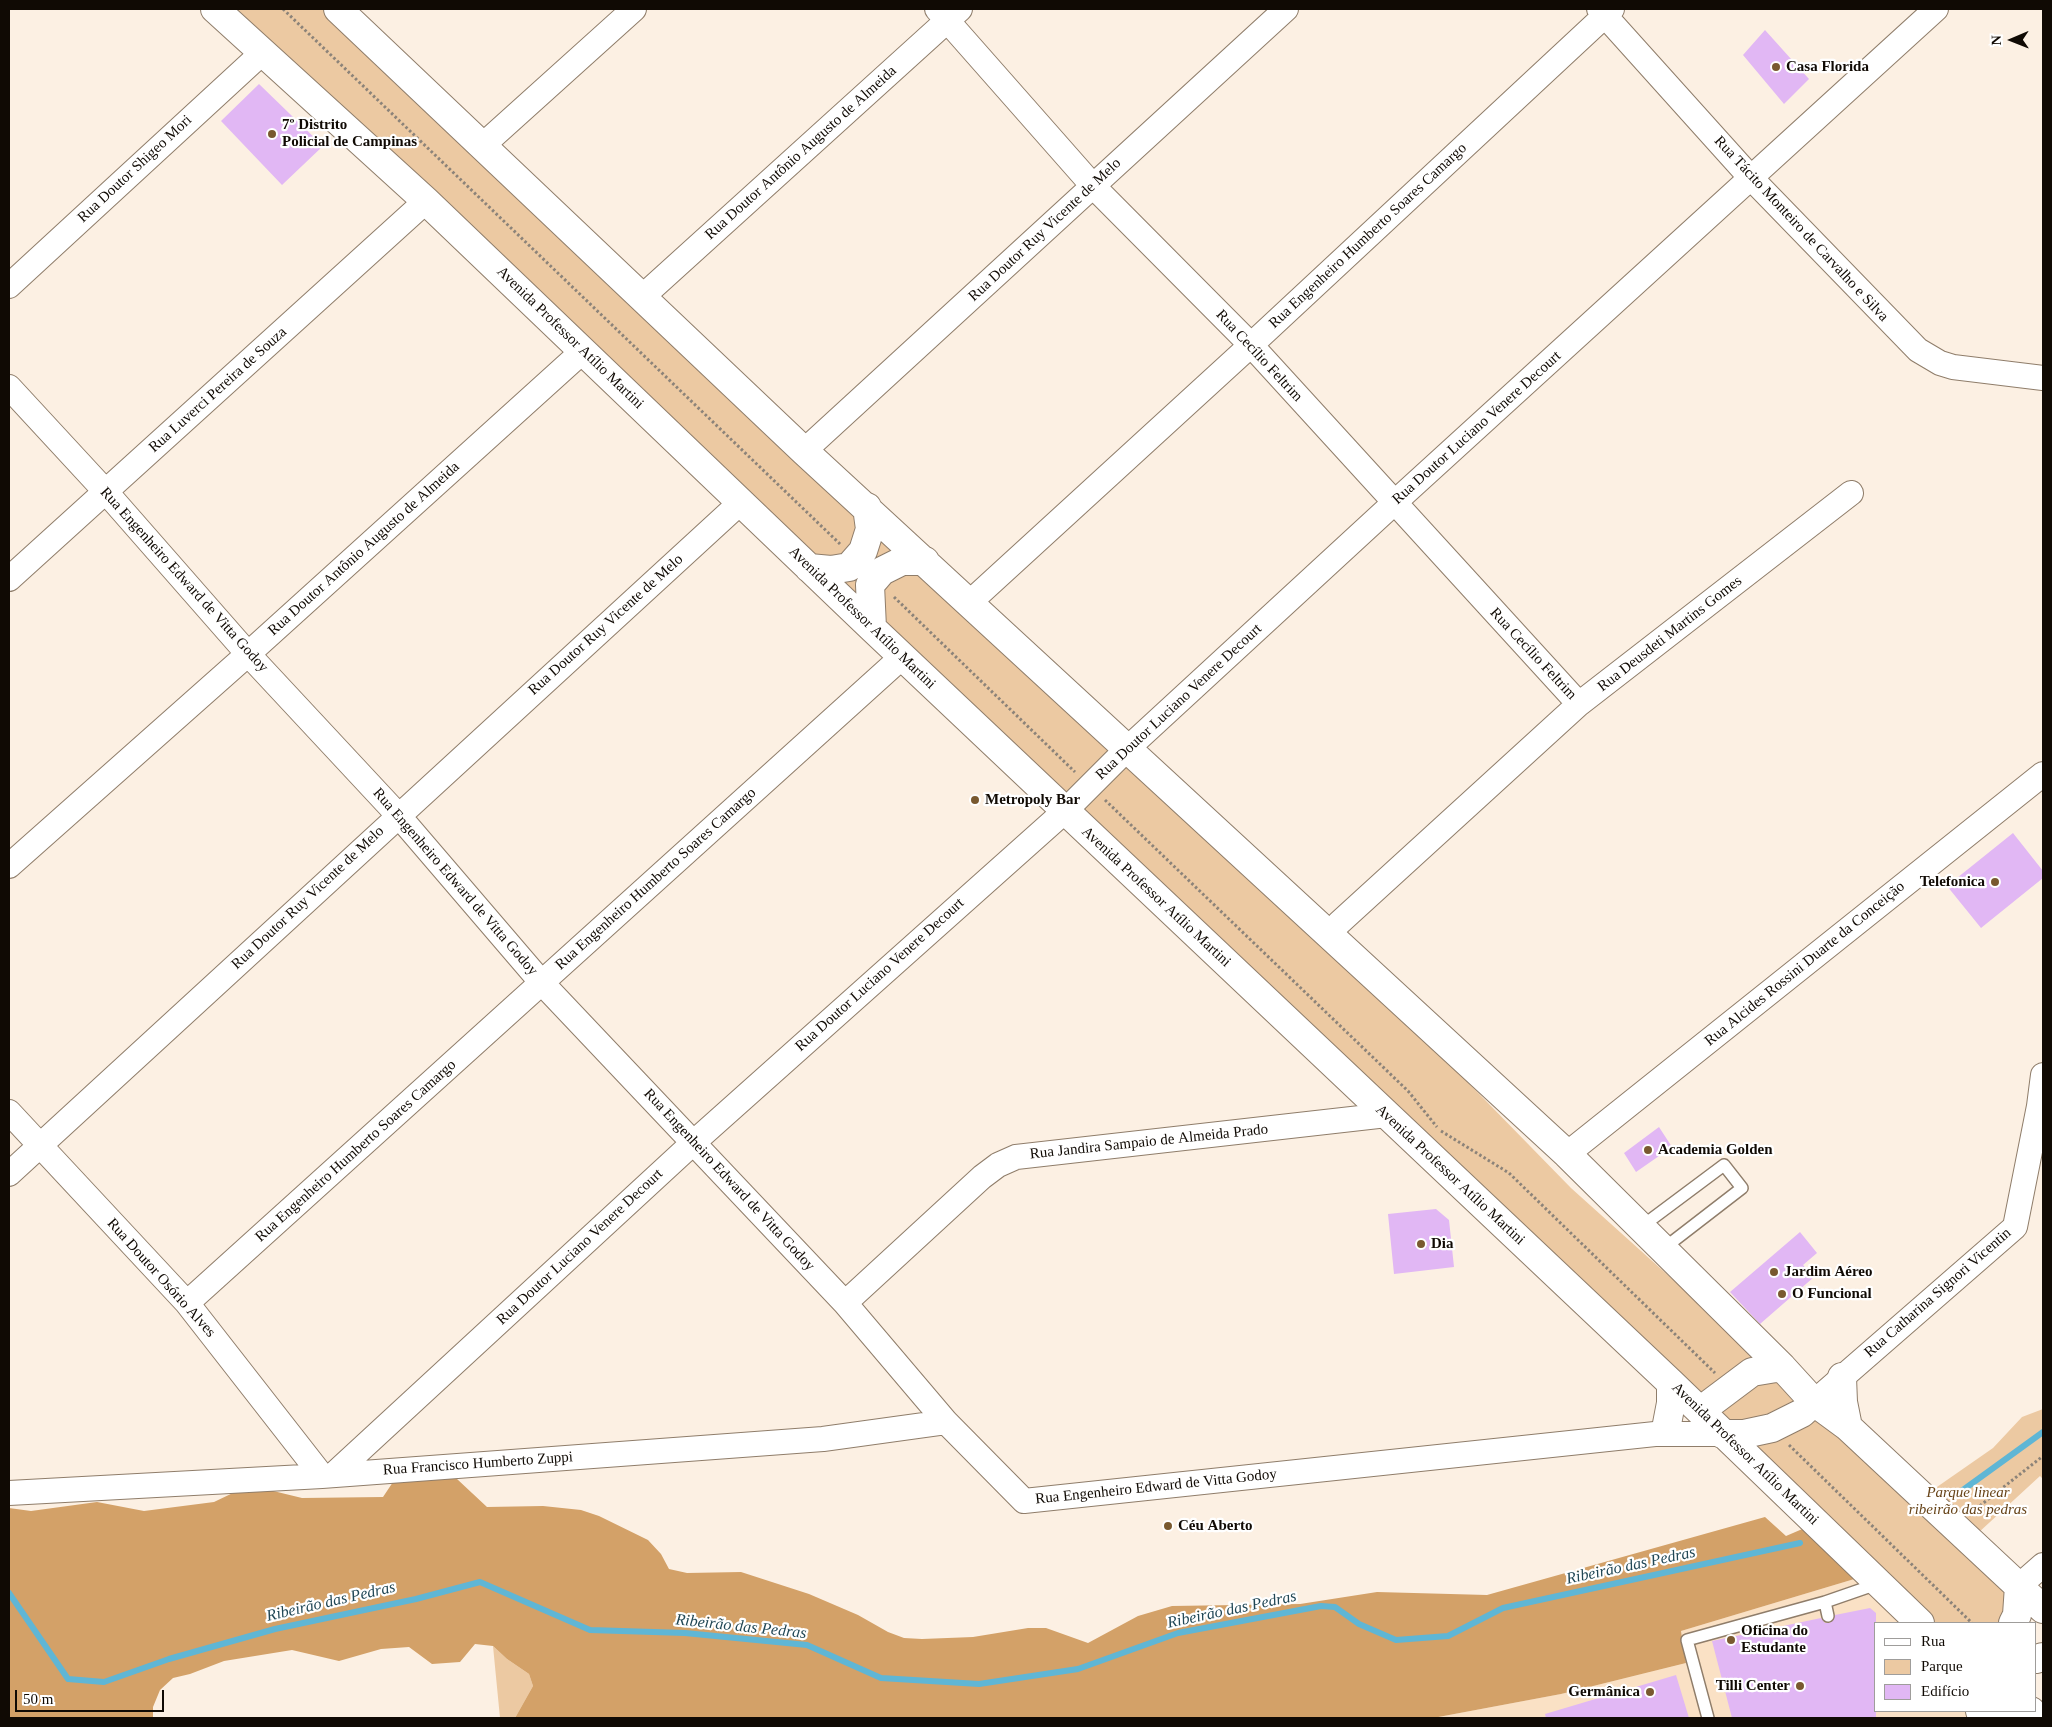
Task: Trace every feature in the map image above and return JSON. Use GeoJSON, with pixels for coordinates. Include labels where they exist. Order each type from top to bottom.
{"type":"FeatureCollection","features":[{"type":"Feature","properties":{"kind":"main road"},"geometry":{"type":"LineString","coordinates":[[338,9],[804,451],[1568,1154],[1782,1367],[1814,1402],[1848,1428],[2043,1609]]}},
{"type":"Feature","properties":{"kind":"main road","name":"Avenida Professor Atílio Martini"},"geometry":{"type":"LineString","coordinates":[[220,11],[262,53],[426,201],[872,628],[1671,1383],[1919,1622]]}},
{"type":"Feature","properties":{"kind":"main road"},"geometry":{"type":"LineString","coordinates":[[809,568],[831,570],[849,567],[863,551],[870,530],[867,507]]}},
{"type":"Feature","properties":{"kind":"main road"},"geometry":{"type":"LineString","coordinates":[[872,628],[870,585],[875,578],[882,571],[902,561],[925,561]]}},
{"type":"Feature","properties":{"kind":"main road"},"geometry":{"type":"LineString","coordinates":[[1700,1411],[1752,1372],[1782,1367]]}},
{"type":"Feature","properties":{"kind":"main road"},"geometry":{"type":"LineString","coordinates":[[1842,1378],[1843,1402],[1848,1428]]}},
{"type":"Feature","properties":{"kind":"main road"},"geometry":{"type":"LineString","coordinates":[[1660,1432],[1671,1403],[1671,1383]]}},
{"type":"Feature","properties":{"kind":"main road"},"geometry":{"type":"LineString","coordinates":[[1722,1434],[1744,1434],[1772,1428],[1802,1413],[1814,1402]]}},
{"type":"Feature","properties":{"kind":"main road"},"geometry":{"type":"LineString","coordinates":[[2014,1622],[2017,1615],[2019,1586]]}},
{"type":"Feature","properties":{"kind":"main road"},"geometry":{"type":"LineString","coordinates":[[1998,1718],[2026,1712]]}},
{"type":"Feature","properties":{"kind":"street"},"geometry":{"type":"LineString","coordinates":[[482,146],[634,9]]}},
{"type":"Feature","properties":{"kind":"street","name":"Rua Doutor Ruy Vicente de Melo"},"geometry":{"type":"LineString","coordinates":[[804,451],[1286,9]]}},
{"type":"Feature","properties":{"kind":"street","name":"Rua Doutor Luciano Venere Decourt"},"geometry":{"type":"LineString","coordinates":[[327,1475],[693,1142],[1065,811],[1128,748],[1936,9]]}},
{"type":"Feature","properties":{"kind":"street","name":"Rua Tácito Monteiro de Carvalho e Silva"},"geometry":{"type":"LineString","coordinates":[[1605,11],[1751,178],[1918,350],[1940,363],[1953,367],[2043,378]]}},
{"type":"Feature","properties":{"kind":"street","name":"Rua Engenheiro Humberto Soares Camargo"},"geometry":{"type":"LineString","coordinates":[[969,602],[1250,345],[1605,11]]}},
{"type":"Feature","properties":{"kind":"street","name":"Rua Cecílio Feltrim"},"geometry":{"type":"LineString","coordinates":[[948,13],[1093,186],[1250,345],[1579,704]]}},
{"type":"Feature","properties":{"kind":"street","name":"Rua Doutor Antônio Augusto de Almeida"},"geometry":{"type":"LineString","coordinates":[[641,298],[948,13]]}},
{"type":"Feature","properties":{"kind":"street","name":"Rua Doutor Shigeo Mori"},"geometry":{"type":"LineString","coordinates":[[9,286],[262,53]]}},
{"type":"Feature","properties":{"kind":"street","name":"Rua Luverci Pereira de Souza"},"geometry":{"type":"LineString","coordinates":[[9,579],[426,201]]}},
{"type":"Feature","properties":{"kind":"street","name":"Rua Doutor Antônio Augusto de Almeida"},"geometry":{"type":"LineString","coordinates":[[9,866],[248,654],[583,351]]}},
{"type":"Feature","properties":{"kind":"street","name":"Rua Engenheiro Edward de Vitta Godoy"},"geometry":{"type":"LineString","coordinates":[[9,386],[106,492],[248,654],[398,815],[542,983],[844,1303],[946,1422],[1024,1501],[1660,1432],[1722,1434]]}},
{"type":"Feature","properties":{"kind":"street","name":"Rua Deusdeti Martins Gomes"},"geometry":{"type":"LineString","coordinates":[[1339,923],[1579,704],[1851,493]]}},
{"type":"Feature","properties":{"kind":"street","name":"Rua Doutor Ruy Vicente de Melo"},"geometry":{"type":"LineString","coordinates":[[9,1174],[741,502]]}},
{"type":"Feature","properties":{"kind":"street","name":"Rua Engenheiro Humberto Soares Camargo"},"geometry":{"type":"LineString","coordinates":[[188,1303],[902,656]]}},
{"type":"Feature","properties":{"kind":"street","name":"Rua Alcides Rossini Duarte da Conceição"},"geometry":{"type":"LineString","coordinates":[[1568,1154],[2043,774]]}},
{"type":"Feature","properties":{"kind":"street","name":"Rua Catharina Signori Vicentin"},"geometry":{"type":"LineString","coordinates":[[1814,1402],[2015,1227],[2040,1106],[2043,1075]]}},
{"type":"Feature","properties":{"kind":"street","name":"Rua Doutor Osório Alves"},"geometry":{"type":"LineString","coordinates":[[9,1112],[188,1303],[327,1475]]}},
{"type":"Feature","properties":{"kind":"street","name":"Rua Jandira Sampaio de Almeida Prado"},"geometry":{"type":"LineString","coordinates":[[844,1303],[982,1177],[998,1165],[1016,1157],[1386,1115]]}},
{"type":"Feature","properties":{"kind":"street","name":"Rua Engenheiro Edward de Vitta Godoy"},"geometry":{"type":"LineString","coordinates":[[1660,1432],[1700,1411]]}},
{"type":"Feature","properties":{"kind":"street","name":"Rua Francisco Humberto Zuppi"},"geometry":{"type":"LineString","coordinates":[[9,1493],[327,1475],[824,1439],[946,1422]]}},
{"type":"Feature","properties":{"kind":"street"},"geometry":{"type":"LineString","coordinates":[[2019,1586],[2043,1566]]}},
{"type":"Feature","properties":{"kind":"lane"},"geometry":{"type":"LineString","coordinates":[[1641,1227],[1724,1165],[1742,1188],[1663,1249]]}},
{"type":"Feature","properties":{"kind":"lane"},"geometry":{"type":"LineString","coordinates":[[1708,1718],[1687,1640],[1825,1602],[1880,1583]]}},
{"type":"Feature","properties":{"kind":"lane"},"geometry":{"type":"LineString","coordinates":[[1825,1602],[1828,1616]]}},
{"type":"Feature","properties":{"kind":"path"},"geometry":{"type":"LineString","coordinates":[[283,9],[856,559]]}},
{"type":"Feature","properties":{"kind":"path"},"geometry":{"type":"LineString","coordinates":[[875,578],[1408,1091],[1440,1131],[1509,1173],[1731,1388]]}},
{"type":"Feature","properties":{"kind":"path"},"geometry":{"type":"LineString","coordinates":[[1772,1428],[1971,1622]]}},
{"type":"Feature","properties":{"kind":"path"},"geometry":{"type":"LineString","coordinates":[[1954,1527],[2043,1456]]}},
{"type":"Feature","properties":{"kind":"shaded area"},"geometry":{"type":"Polygon","coordinates":[[[395,1479],[457,1479],[487,1507],[543,1506],[581,1510],[599,1516],[648,1540],[661,1554],[669,1569],[687,1573],[741,1572],[809,1594],[858,1615],[888,1632],[904,1638],[973,1637],[1028,1628],[1046,1628],[1088,1643],[1138,1616],[1172,1606],[1300,1604],[1377,1592],[1487,1595],[1765,1517],[1786,1536],[1807,1527],[1861,1577],[1681,1631],[1686,1663],[1561,1694],[1433,1718],[515,1718],[533,1686],[529,1674],[507,1659],[493,1646],[475,1644],[460,1662],[432,1664],[409,1647],[381,1649],[339,1661],[292,1650],[224,1661],[190,1674],[173,1678],[160,1690],[153,1707],[153,1718],[9,1718],[9,1508],[31,1511],[97,1502],[144,1511],[214,1502],[237,1491],[265,1489],[302,1498],[383,1497],[395,1479]]]}},
{"type":"Feature","properties":{"kind":"shaded area"},"geometry":{"type":"Polygon","coordinates":[[[1871,1574],[1919,1622],[1874,1622],[1874,1712],[1968,1712],[1971,1717],[1433,1718],[1561,1694],[1686,1663],[1681,1631],[1871,1574]]]}},
{"type":"Feature","properties":{"kind":"green space","name":"Parque linear ribeirão das pedras"},"geometry":{"type":"Polygon","coordinates":[[[220,9],[328,9],[1447,1061],[1571,1188],[1819,1411],[1924,1496],[1993,1448],[2022,1417],[2043,1409],[2043,1479],[2040,1476],[1965,1545],[2013,1590],[2007,1622],[1926,1622],[220,9]]]}},
{"type":"Feature","properties":{"kind":"green space"},"geometry":{"type":"Polygon","coordinates":[[[493,1646],[507,1659],[529,1674],[533,1686],[515,1718],[500,1718],[493,1646]]]}},
{"type":"Feature","properties":{"kind":"building","name":"Casa Florida"},"geometry":{"type":"Polygon","coordinates":[[[1765,30],[1809,79],[1784,104],[1743,55],[1765,30]]]}},
{"type":"Feature","properties":{"kind":"building","name":"7º Distrito Policial de Campinas"},"geometry":{"type":"Polygon","coordinates":[[[259,84],[323,146],[282,185],[221,121],[259,84]]]}},
{"type":"Feature","properties":{"kind":"building","name":"Telefonica"},"geometry":{"type":"Polygon","coordinates":[[[2013,833],[2043,871],[2043,878],[1981,928],[1947,886],[2013,833]]]}},
{"type":"Feature","properties":{"kind":"building","name":"Academia Golden"},"geometry":{"type":"Polygon","coordinates":[[[1659,1127],[1672,1147],[1636,1172],[1624,1153],[1659,1127]]]}},
{"type":"Feature","properties":{"kind":"building","name":"Dia"},"geometry":{"type":"Polygon","coordinates":[[[1436,1209],[1449,1220],[1454,1267],[1394,1274],[1388,1214],[1436,1209]]]}},
{"type":"Feature","properties":{"kind":"building","name":"Jardim Aéreo"},"geometry":{"type":"Polygon","coordinates":[[[1800,1232],[1817,1253],[1803,1265],[1814,1277],[1760,1324],[1730,1292],[1800,1232]]]}},
{"type":"Feature","properties":{"kind":"building","name":"Tilli Center"},"geometry":{"type":"Polygon","coordinates":[[[1870,1608],[1876,1613],[1876,1622],[1874,1622],[1874,1712],[1876,1712],[1876,1718],[1732,1718],[1712,1641],[1821,1618],[1825,1623],[1830,1623],[1835,1615],[1870,1608]]]}},
{"type":"Feature","properties":{"kind":"building","name":"Germânica"},"geometry":{"type":"Polygon","coordinates":[[[1676,1675],[1689,1718],[1546,1718],[1545,1714],[1676,1675]]]}},
{"type":"Feature","properties":{"kind":"waterway"},"geometry":{"type":"LineString","coordinates":[[1956,1495],[2043,1432]]}},
{"type":"Feature","properties":{"kind":"waterway","name":"Ribeirão das Pedras"},"geometry":{"type":"LineString","coordinates":[[9,1593],[68,1679],[104,1682],[169,1659],[275,1629],[416,1599],[480,1582],[590,1630],[685,1633],[807,1645],[881,1678],[979,1684],[1078,1669],[1178,1633],[1321,1606],[1335,1607],[1359,1624],[1396,1640],[1448,1636],[1503,1608],[1800,1543]]}},
{"type":"Feature","properties":{"kind":"place","name":"Casa Florida"},"geometry":{"type":"Point","coordinates":[1776,67]}},
{"type":"Feature","properties":{"kind":"place","name":"7º Distrito Policial de Campinas"},"geometry":{"type":"Point","coordinates":[272,134]}},
{"type":"Feature","properties":{"kind":"place","name":"Metropoly Bar"},"geometry":{"type":"Point","coordinates":[975,800]}},
{"type":"Feature","properties":{"kind":"place","name":"Telefonica"},"geometry":{"type":"Point","coordinates":[1995,882]}},
{"type":"Feature","properties":{"kind":"place","name":"Academia Golden"},"geometry":{"type":"Point","coordinates":[1648,1150]}},
{"type":"Feature","properties":{"kind":"place","name":"Dia"},"geometry":{"type":"Point","coordinates":[1421,1244]}},
{"type":"Feature","properties":{"kind":"place","name":"Jardim Aéreo"},"geometry":{"type":"Point","coordinates":[1774,1272]}},
{"type":"Feature","properties":{"kind":"place","name":"O Funcional"},"geometry":{"type":"Point","coordinates":[1782,1294]}},
{"type":"Feature","properties":{"kind":"place","name":"Céu Aberto"},"geometry":{"type":"Point","coordinates":[1168,1526]}},
{"type":"Feature","properties":{"kind":"place","name":"Oficina do Estudante"},"geometry":{"type":"Point","coordinates":[1731,1640]}},
{"type":"Feature","properties":{"kind":"place","name":"Tilli Center"},"geometry":{"type":"Point","coordinates":[1800,1686]}},
{"type":"Feature","properties":{"kind":"place","name":"Germânica"},"geometry":{"type":"Point","coordinates":[1650,1692]}}]}
